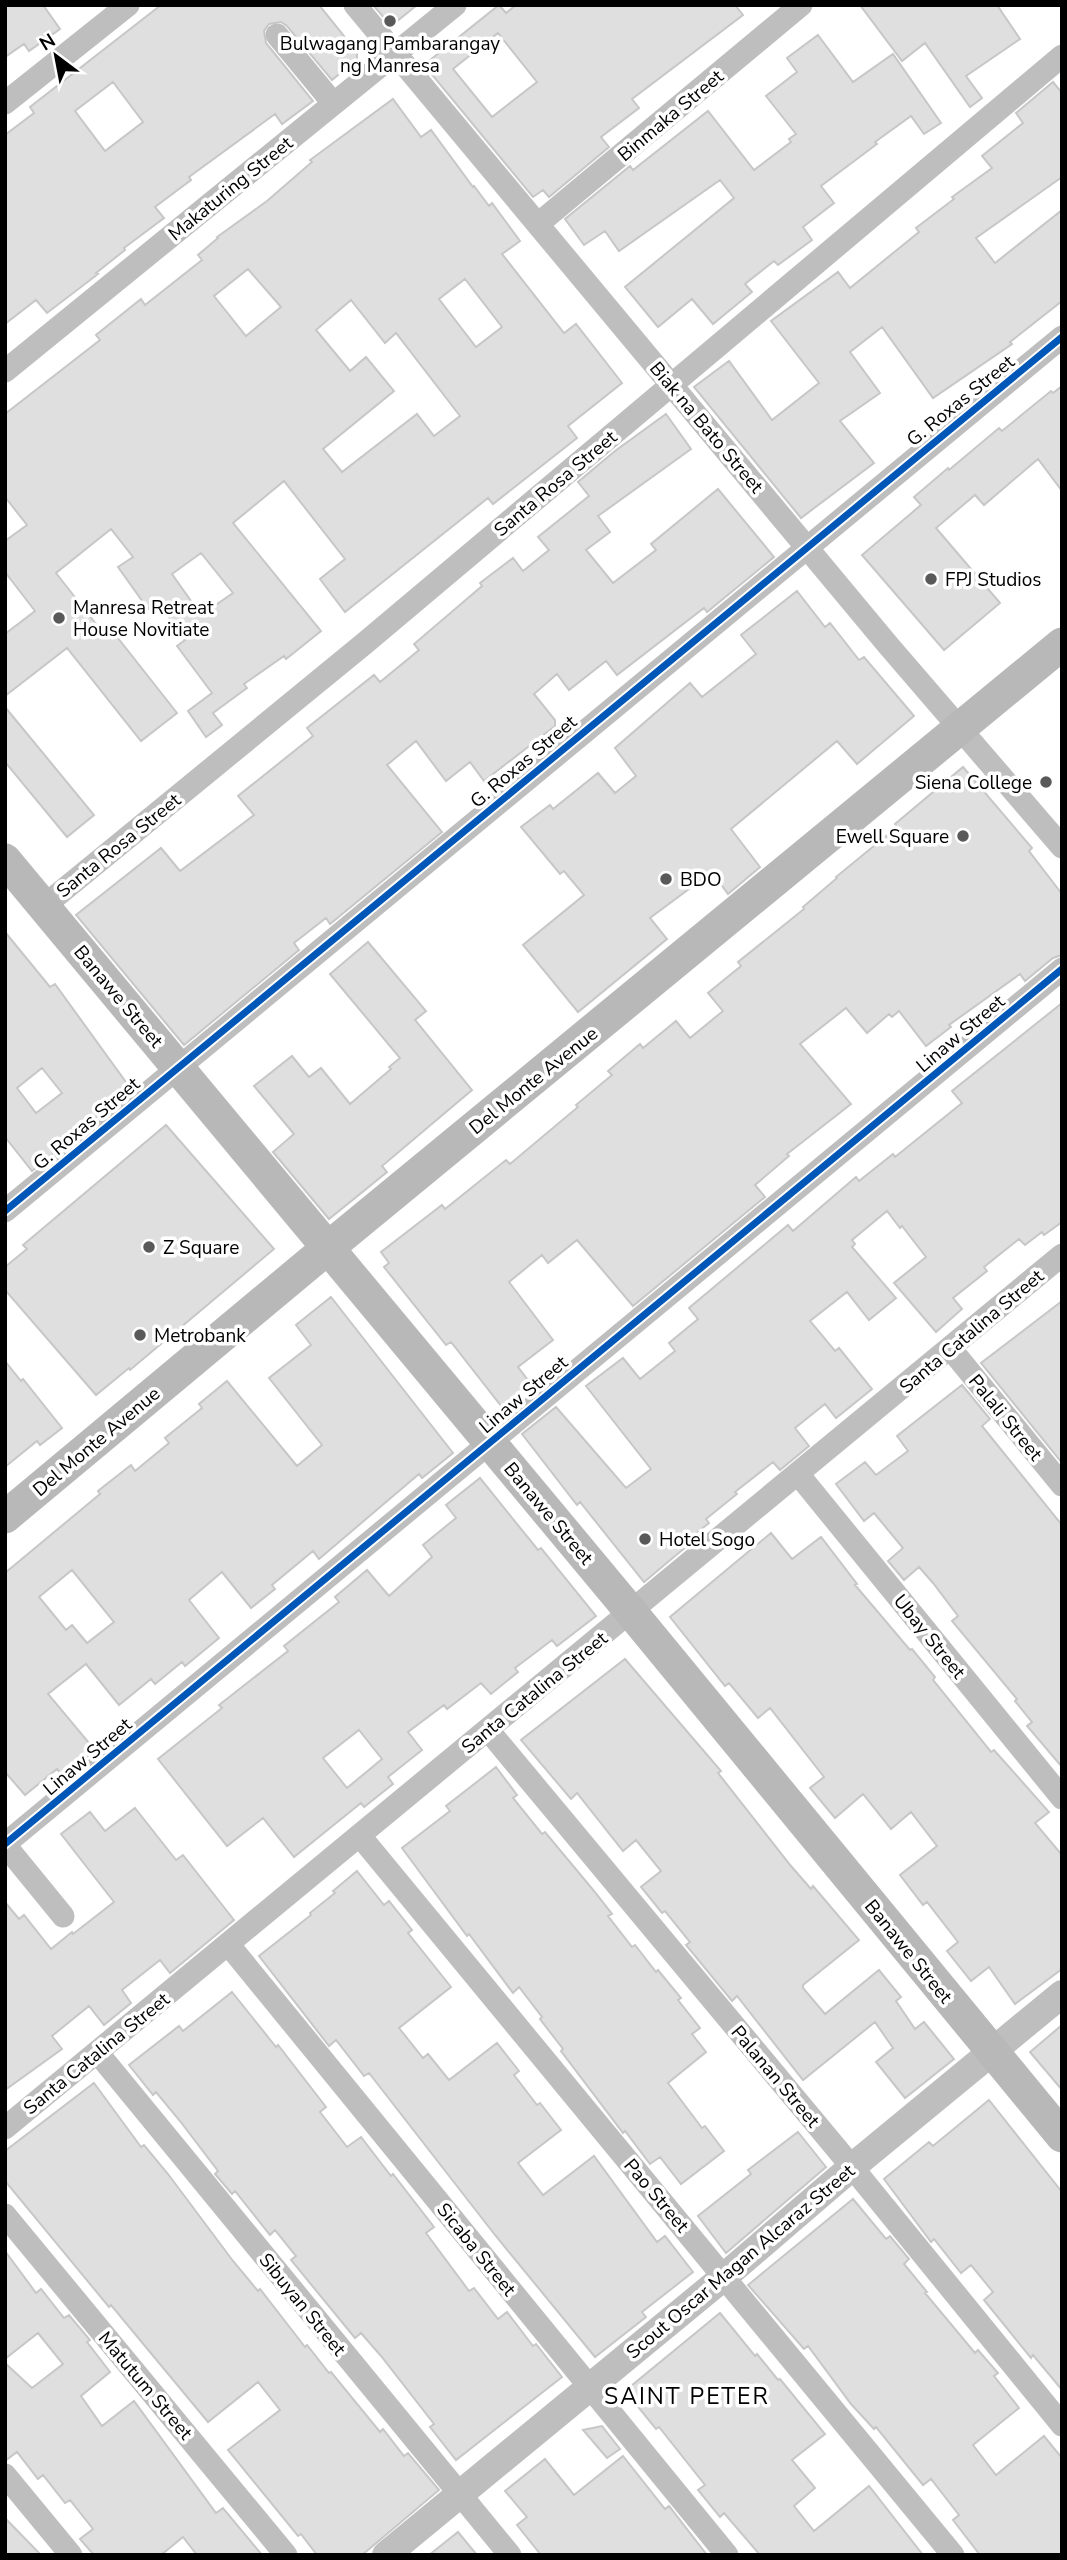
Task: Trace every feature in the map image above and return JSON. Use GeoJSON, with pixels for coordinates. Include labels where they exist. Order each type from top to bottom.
{"type":"FeatureCollection","features":[{"type":"Feature","properties":{"kind":"main road","name":"Del Monte Avenue"},"geometry":{"type":"LineString","coordinates":[[5,1517],[1062,645]]}},
{"type":"Feature","properties":{"kind":"main road","name":"Banawe Street"},"geometry":{"type":"LineString","coordinates":[[5,860],[632,1612],[1062,2136]]}},
{"type":"Feature","properties":{"kind":"street"},"geometry":{"type":"LineString","coordinates":[[5,103],[128,5]]}},
{"type":"Feature","properties":{"kind":"street","name":"Biak na Bato Street"},"geometry":{"type":"LineString","coordinates":[[355,5],[888,645],[1062,848]]}},
{"type":"Feature","properties":{"kind":"street","name":"Makaturing Street"},"geometry":{"type":"LineString","coordinates":[[5,371],[455,5]]}},
{"type":"Feature","properties":{"kind":"street","name":"Binmaka Street"},"geometry":{"type":"LineString","coordinates":[[538,224],[801,5]]}},
{"type":"Feature","properties":{"kind":"street"},"geometry":{"type":"LineString","coordinates":[[277,35],[332,103]]}},
{"type":"Feature","properties":{"kind":"street","name":"Santa Rosa Street"},"geometry":{"type":"LineString","coordinates":[[44,906],[365,643],[1062,56]]}},
{"type":"Feature","properties":{"kind":"street","name":"G. Roxas Street"},"geometry":{"type":"LineString","coordinates":[[5,1211],[1062,337]]}},
{"type":"Feature","properties":{"kind":"street","name":"Linaw Street"},"geometry":{"type":"LineString","coordinates":[[5,1844],[1062,969]]}},
{"type":"Feature","properties":{"kind":"street","name":"Santa Catalina Street"},"geometry":{"type":"LineString","coordinates":[[5,2127],[1062,1255]]}},
{"type":"Feature","properties":{"kind":"street","name":"Palali Street"},"geometry":{"type":"LineString","coordinates":[[950,1348],[1062,1485]]}},
{"type":"Feature","properties":{"kind":"street","name":"Ubay Street"},"geometry":{"type":"LineString","coordinates":[[798,1474],[1062,1798]]}},
{"type":"Feature","properties":{"kind":"street","name":"Palanan Street"},"geometry":{"type":"LineString","coordinates":[[488,1730],[1062,2424]]}},
{"type":"Feature","properties":{"kind":"street","name":"Pao Street"},"geometry":{"type":"LineString","coordinates":[[360,1836],[953,2555]]}},
{"type":"Feature","properties":{"kind":"street"},"geometry":{"type":"LineString","coordinates":[[5,1844],[63,1916]]}},
{"type":"Feature","properties":{"kind":"street","name":"Sicaba Street"},"geometry":{"type":"LineString","coordinates":[[228,1944],[727,2555]]}},
{"type":"Feature","properties":{"kind":"street","name":"Scout Oscar Magan Alcaraz Street"},"geometry":{"type":"LineString","coordinates":[[386,2555],[1062,1994]]}},
{"type":"Feature","properties":{"kind":"street","name":"Sibuyan Street"},"geometry":{"type":"LineString","coordinates":[[97,2052],[510,2555]]}},
{"type":"Feature","properties":{"kind":"street","name":"Matutum Street"},"geometry":{"type":"LineString","coordinates":[[5,2215],[286,2555]]}},
{"type":"Feature","properties":{"kind":"street"},"geometry":{"type":"LineString","coordinates":[[5,2476],[71,2555]]}},
{"type":"Feature","properties":{"kind":"building"},"geometry":{"type":"Polygon","coordinates":[[[5,5],[43,5],[60,29],[29,51],[24,44],[5,57],[5,5]]]}},
{"type":"Feature","properties":{"kind":"building"},"geometry":{"type":"Polygon","coordinates":[[[161,5],[319,5],[357,52],[357,59],[332,80],[287,26],[281,22],[269,24],[264,31],[266,43],[313,101],[282,124],[275,114],[189,177],[191,180],[155,207],[164,218],[47,313],[36,300],[5,324],[5,135],[34,113],[30,107],[161,5]],[[113,82],[75,111],[105,151],[143,122],[113,82]]]}},
{"type":"Feature","properties":{"kind":"building","name":"Bulwagang Pambarangay ng Manresa"},"geometry":{"type":"Polygon","coordinates":[[[373,5],[417,5],[391,26],[373,5]]]}},
{"type":"Feature","properties":{"kind":"building"},"geometry":{"type":"Polygon","coordinates":[[[499,5],[506,13],[516,5],[735,5],[743,15],[632,99],[639,108],[601,137],[609,147],[549,197],[543,190],[533,197],[424,65],[499,5]],[[498,33],[453,69],[492,117],[537,82],[498,33]]]}},
{"type":"Feature","properties":{"kind":"building"},"geometry":{"type":"Polygon","coordinates":[[[860,5],[997,5],[1020,39],[966,76],[982,98],[970,107],[925,43],[902,61],[860,5]]]}},
{"type":"Feature","properties":{"kind":"building"},"geometry":{"type":"Polygon","coordinates":[[[818,35],[853,82],[893,54],[941,123],[924,134],[911,116],[821,186],[834,203],[803,227],[812,240],[778,265],[774,261],[745,284],[752,292],[713,324],[692,299],[658,327],[625,287],[734,198],[720,180],[619,251],[605,231],[584,245],[565,219],[630,166],[633,170],[708,111],[754,170],[791,142],[789,139],[796,134],[766,96],[797,72],[787,58],[818,35]]]}},
{"type":"Feature","properties":{"kind":"building"},"geometry":{"type":"Polygon","coordinates":[[[1053,82],[1062,93],[1062,177],[976,238],[995,263],[1062,210],[1062,301],[1010,342],[1012,344],[933,398],[882,327],[850,352],[880,393],[840,421],[874,463],[801,518],[694,387],[729,361],[772,420],[819,383],[771,321],[838,272],[850,288],[919,232],[916,228],[992,168],[982,156],[1023,123],[1016,113],[1053,82]]]}},
{"type":"Feature","properties":{"kind":"building"},"geometry":{"type":"Polygon","coordinates":[[[393,99],[421,137],[431,130],[473,187],[489,206],[492,203],[520,241],[502,254],[564,333],[576,324],[622,383],[568,426],[577,438],[493,504],[488,498],[345,612],[320,579],[345,559],[284,481],[233,523],[321,631],[286,659],[284,656],[244,684],[247,688],[213,713],[222,725],[206,737],[188,711],[212,693],[177,646],[185,640],[158,602],[148,609],[118,567],[133,557],[111,529],[56,573],[107,638],[114,633],[177,713],[141,741],[67,648],[5,696],[5,634],[35,611],[5,572],[5,541],[27,525],[5,497],[5,414],[100,340],[96,335],[141,299],[145,305],[202,260],[198,255],[217,237],[267,201],[312,162],[310,160],[393,99]],[[248,269],[214,296],[246,336],[281,307],[248,269]],[[465,279],[439,299],[476,347],[502,327],[465,279]],[[351,300],[316,330],[350,371],[366,357],[394,391],[323,449],[342,472],[417,414],[434,436],[460,416],[396,333],[385,343],[351,300]],[[201,553],[172,574],[201,615],[233,593],[201,553]]]}},
{"type":"Feature","properties":{"kind":"building"},"geometry":{"type":"Polygon","coordinates":[[[1062,386],[1062,491],[1038,459],[984,505],[975,495],[936,528],[1000,603],[944,650],[862,555],[921,505],[914,497],[948,468],[949,470],[999,428],[1002,431],[1051,391],[1053,393],[1062,386]]]}},
{"type":"Feature","properties":{"kind":"building"},"geometry":{"type":"Polygon","coordinates":[[[666,414],[691,449],[598,516],[610,532],[586,550],[613,583],[656,550],[651,544],[718,489],[774,557],[707,612],[704,608],[617,675],[606,661],[569,690],[557,674],[534,694],[555,720],[555,726],[484,781],[470,762],[446,781],[416,741],[387,765],[442,832],[330,924],[326,918],[294,943],[299,950],[184,1045],[76,915],[161,848],[180,871],[254,815],[238,796],[313,736],[307,728],[374,675],[380,682],[419,650],[414,644],[482,586],[480,583],[513,558],[523,571],[549,550],[538,537],[589,496],[578,482],[666,414]]]}},
{"type":"Feature","properties":{"kind":"building"},"geometry":{"type":"Polygon","coordinates":[[[797,591],[825,627],[830,623],[859,660],[864,657],[914,716],[857,764],[837,741],[731,829],[760,867],[728,894],[712,872],[650,918],[667,939],[578,1012],[523,945],[584,895],[564,871],[560,874],[521,827],[550,805],[553,809],[598,773],[615,793],[636,776],[615,748],[690,683],[702,697],[756,654],[741,635],[797,591]]]}},
{"type":"Feature","properties":{"kind":"building"},"geometry":{"type":"Polygon","coordinates":[[[5,707],[94,815],[67,837],[5,762],[5,707]]]}},
{"type":"Feature","properties":{"kind":"building"},"geometry":{"type":"Polygon","coordinates":[[[963,767],[1032,848],[1029,851],[1062,894],[1062,955],[1053,958],[1025,981],[1020,974],[949,1025],[951,1027],[926,1046],[899,1011],[892,1017],[889,1014],[867,1033],[846,1008],[800,1044],[851,1104],[787,1154],[789,1156],[755,1185],[765,1197],[633,1306],[577,1240],[548,1263],[542,1255],[509,1282],[553,1340],[518,1367],[531,1384],[502,1407],[451,1342],[446,1345],[384,1267],[389,1263],[381,1252],[442,1205],[445,1209],[506,1160],[510,1164],[578,1107],[576,1105],[612,1075],[608,1071],[640,1044],[643,1048],[676,1021],[690,1038],[723,1011],[708,993],[741,966],[738,962],[804,909],[803,907],[836,877],[897,827],[895,824],[963,767]]]}},
{"type":"Feature","properties":{"kind":"building"},"geometry":{"type":"Polygon","coordinates":[[[5,932],[50,987],[55,984],[131,1089],[32,1171],[5,1137],[5,932]],[[42,1068],[17,1088],[36,1113],[62,1093],[42,1068]]]}},
{"type":"Feature","properties":{"kind":"building"},"geometry":{"type":"Polygon","coordinates":[[[368,942],[426,1011],[415,1020],[472,1090],[382,1166],[387,1172],[329,1219],[273,1152],[294,1134],[254,1086],[292,1056],[309,1077],[321,1068],[350,1104],[400,1058],[330,974],[368,942]]]}},
{"type":"Feature","properties":{"kind":"building"},"geometry":{"type":"Polygon","coordinates":[[[1062,1003],[1062,1222],[1025,1245],[1019,1239],[984,1267],[987,1271],[953,1298],[962,1309],[936,1332],[894,1283],[926,1257],[902,1226],[900,1228],[887,1211],[852,1240],[855,1244],[852,1247],[896,1298],[869,1320],[847,1292],[810,1321],[835,1351],[839,1348],[872,1389],[836,1418],[825,1404],[795,1428],[809,1446],[780,1470],[773,1462],[735,1492],[737,1494],[706,1519],[709,1523],[684,1543],[687,1546],[644,1582],[580,1502],[577,1505],[522,1434],[556,1407],[626,1488],[651,1469],[586,1386],[623,1358],[640,1379],[675,1351],[669,1343],[698,1319],[689,1308],[788,1225],[793,1231],[856,1177],[859,1181],[893,1154],[895,1157],[962,1103],[952,1091],[1062,1003]]]}},
{"type":"Feature","properties":{"kind":"building","name":"Z Square"},"geometry":{"type":"Polygon","coordinates":[[[166,1125],[274,1249],[130,1370],[129,1368],[96,1395],[5,1290],[5,1267],[27,1249],[23,1245],[166,1125]]]}},
{"type":"Feature","properties":{"kind":"building"},"geometry":{"type":"Polygon","coordinates":[[[331,1297],[453,1453],[422,1478],[419,1474],[319,1559],[313,1551],[272,1585],[275,1589],[251,1608],[222,1572],[189,1600],[219,1638],[185,1666],[182,1662],[155,1684],[151,1679],[119,1705],[86,1664],[48,1694],[95,1750],[63,1776],[57,1769],[25,1795],[5,1772],[5,1573],[100,1494],[98,1491],[131,1465],[135,1471],[169,1443],[165,1438],[202,1408],[199,1404],[227,1381],[297,1466],[322,1445],[269,1378],[311,1345],[296,1325],[331,1297]],[[72,1570],[39,1597],[66,1630],[72,1625],[87,1643],[114,1622],[72,1570]]]}},
{"type":"Feature","properties":{"kind":"building"},"geometry":{"type":"Polygon","coordinates":[[[1062,1301],[1062,1463],[981,1363],[1062,1301]]]}},
{"type":"Feature","properties":{"kind":"building"},"geometry":{"type":"Polygon","coordinates":[[[5,1361],[62,1428],[40,1445],[37,1441],[5,1467],[5,1361]]]}},
{"type":"Feature","properties":{"kind":"building"},"geometry":{"type":"Polygon","coordinates":[[[962,1385],[990,1419],[982,1426],[1062,1525],[1062,1767],[1027,1726],[1032,1722],[1015,1701],[1017,1699],[952,1621],[958,1616],[933,1583],[919,1567],[904,1580],[888,1561],[903,1548],[874,1513],[864,1521],[836,1484],[865,1462],[876,1475],[908,1451],[897,1436],[962,1385]]]}},
{"type":"Feature","properties":{"kind":"building"},"geometry":{"type":"Polygon","coordinates":[[[480,1478],[596,1616],[557,1646],[552,1640],[515,1668],[518,1672],[491,1694],[481,1683],[447,1709],[444,1705],[408,1732],[422,1750],[388,1777],[393,1784],[364,1807],[361,1803],[294,1857],[263,1818],[227,1846],[158,1759],[222,1708],[219,1705],[288,1651],[284,1646],[339,1602],[335,1597],[367,1570],[389,1596],[432,1557],[423,1545],[456,1518],[446,1505],[480,1478]],[[359,1730],[323,1758],[347,1788],[382,1759],[359,1730]]]}},
{"type":"Feature","properties":{"kind":"building"},"geometry":{"type":"Polygon","coordinates":[[[771,1533],[792,1559],[821,1537],[857,1584],[855,1585],[935,1677],[933,1680],[991,1752],[994,1750],[1049,1812],[1035,1823],[1062,1855],[1062,1969],[1015,2004],[989,1967],[971,1981],[947,1951],[958,1942],[927,1902],[923,1905],[900,1875],[937,1846],[911,1812],[891,1829],[863,1794],[835,1818],[810,1788],[824,1777],[770,1708],[758,1718],[729,1683],[725,1686],[670,1617],[771,1533]]]}},
{"type":"Feature","properties":{"kind":"building"},"geometry":{"type":"Polygon","coordinates":[[[625,1659],[721,1771],[718,1773],[791,1866],[811,1889],[813,1886],[859,1940],[803,1985],[803,1988],[825,2014],[879,1970],[901,1997],[896,2001],[915,2029],[924,2022],[954,2059],[905,2098],[876,2062],[893,2048],[875,2022],[803,2080],[737,1996],[732,2001],[686,1945],[690,1942],[641,1887],[661,1871],[636,1840],[623,1851],[577,1793],[571,1799],[521,1740],[625,1659]]]}},
{"type":"Feature","properties":{"kind":"building"},"geometry":{"type":"Polygon","coordinates":[[[496,1767],[517,1795],[513,1798],[594,1891],[612,1914],[608,1916],[632,1947],[635,1945],[681,1998],[678,2000],[700,2028],[692,2034],[706,2052],[668,2083],[702,2128],[705,2126],[724,2151],[681,2184],[660,2157],[650,2164],[625,2131],[623,2133],[561,2051],[563,2049],[540,2019],[542,2017],[519,1987],[513,1993],[402,1848],[450,1811],[446,1806],[496,1767]]]}},
{"type":"Feature","properties":{"kind":"building"},"geometry":{"type":"Polygon","coordinates":[[[135,1808],[176,1860],[183,1855],[234,1920],[170,1973],[160,1960],[122,1990],[131,2003],[104,2025],[89,2006],[52,2036],[62,2049],[5,2090],[5,1902],[19,1919],[24,1915],[51,1949],[72,1932],[73,1934],[114,1902],[61,1834],[90,1812],[105,1831],[135,1808]]]}},
{"type":"Feature","properties":{"kind":"building"},"geometry":{"type":"Polygon","coordinates":[[[357,1871],[384,1905],[389,1901],[412,1930],[408,1933],[451,1987],[399,2028],[423,2058],[428,2054],[449,2080],[497,2043],[519,2071],[514,2075],[561,2130],[518,2163],[543,2195],[594,2156],[657,2242],[665,2236],[693,2272],[642,2312],[646,2317],[595,2357],[495,2235],[369,2073],[364,2076],[336,2040],[329,2046],[259,1956],[311,1915],[310,1913],[335,1893],[333,1891],[357,1871]]]}},
{"type":"Feature","properties":{"kind":"building"},"geometry":{"type":"Polygon","coordinates":[[[232,1992],[326,2107],[320,2112],[347,2147],[361,2137],[391,2176],[393,2174],[434,2227],[426,2233],[469,2291],[474,2288],[498,2319],[507,2312],[533,2346],[536,2344],[562,2377],[456,2460],[430,2427],[434,2424],[381,2356],[361,2333],[355,2338],[291,2260],[296,2256],[275,2230],[270,2235],[235,2191],[232,2194],[215,2174],[218,2171],[180,2121],[156,2092],[153,2095],[129,2065],[179,2026],[183,2031],[232,1992]]]}},
{"type":"Feature","properties":{"kind":"building"},"geometry":{"type":"Polygon","coordinates":[[[1062,2025],[1062,2090],[1030,2052],[1062,2025]]]}},
{"type":"Feature","properties":{"kind":"building"},"geometry":{"type":"Polygon","coordinates":[[[94,2083],[141,2147],[144,2145],[168,2174],[233,2261],[258,2291],[260,2289],[305,2347],[307,2345],[329,2373],[331,2372],[380,2432],[383,2429],[404,2456],[408,2453],[439,2490],[362,2555],[317,2555],[301,2534],[298,2536],[228,2450],[280,2410],[258,2382],[208,2422],[5,2181],[5,2151],[94,2083]]]}},
{"type":"Feature","properties":{"kind":"building"},"geometry":{"type":"Polygon","coordinates":[[[989,2100],[1062,2192],[1062,2390],[1033,2355],[1031,2358],[984,2300],[993,2292],[971,2265],[961,2273],[934,2239],[931,2242],[884,2179],[929,2142],[933,2146],[989,2100]]]}},
{"type":"Feature","properties":{"kind":"building"},"geometry":{"type":"Polygon","coordinates":[[[798,2132],[826,2167],[726,2253],[698,2216],[751,2174],[748,2170],[798,2132]]]}},
{"type":"Feature","properties":{"kind":"building"},"geometry":{"type":"Polygon","coordinates":[[[853,2199],[886,2239],[890,2236],[909,2259],[904,2264],[927,2292],[925,2293],[975,2353],[978,2350],[998,2373],[994,2376],[1019,2408],[973,2445],[996,2475],[1044,2436],[1062,2458],[1062,2555],[980,2555],[953,2520],[959,2515],[931,2479],[923,2485],[876,2427],[874,2429],[851,2404],[808,2346],[804,2349],[748,2285],[853,2199]]]}},
{"type":"Feature","properties":{"kind":"building"},"geometry":{"type":"Polygon","coordinates":[[[5,2251],[36,2293],[41,2289],[64,2318],[69,2315],[90,2340],[87,2342],[110,2372],[81,2396],[102,2426],[134,2401],[216,2513],[223,2508],[262,2555],[197,2555],[183,2537],[161,2555],[94,2555],[80,2539],[93,2529],[70,2500],[65,2503],[43,2475],[38,2479],[17,2452],[5,2461],[5,2363],[32,2388],[63,2364],[38,2333],[5,2359],[5,2251]]]}},
{"type":"Feature","properties":{"kind":"building"},"geometry":{"type":"Polygon","coordinates":[[[720,2313],[825,2434],[792,2460],[815,2488],[794,2506],[814,2531],[869,2486],[923,2555],[760,2555],[724,2513],[720,2517],[698,2490],[705,2485],[659,2427],[656,2429],[625,2391],[720,2313]]]}},
{"type":"Feature","properties":{"kind":"building"},"geometry":{"type":"Polygon","coordinates":[[[602,2426],[620,2449],[607,2458],[583,2430],[602,2426]]]}},
{"type":"Feature","properties":{"kind":"building"},"geometry":{"type":"Polygon","coordinates":[[[623,2456],[665,2509],[669,2506],[707,2555],[541,2555],[517,2525],[527,2517],[505,2491],[545,2459],[574,2495],[623,2456]]]}},
{"type":"Feature","properties":{"kind":"building"},"geometry":{"type":"Polygon","coordinates":[[[5,2518],[41,2555],[5,2555],[5,2518]]]}},
{"type":"Feature","properties":{"kind":"building"},"geometry":{"type":"Polygon","coordinates":[[[458,2532],[477,2555],[429,2555],[458,2532]]]}},
{"type":"Feature","properties":{"kind":"cycle path"},"geometry":{"type":"LineString","coordinates":[[5,1211],[1062,337]]}},
{"type":"Feature","properties":{"kind":"cycle path"},"geometry":{"type":"LineString","coordinates":[[5,1844],[1062,969]]}},
{"type":"Feature","properties":{"kind":"place","name":"Bulwagang Pambarangay ng Manresa"},"geometry":{"type":"Point","coordinates":[390,21]}},
{"type":"Feature","properties":{"kind":"place","name":"FPJ Studios"},"geometry":{"type":"Point","coordinates":[931,579]}},
{"type":"Feature","properties":{"kind":"place","name":"Manresa Retreat House Novitiate"},"geometry":{"type":"Point","coordinates":[59,618]}},
{"type":"Feature","properties":{"kind":"place","name":"Siena College"},"geometry":{"type":"Point","coordinates":[1046,782]}},
{"type":"Feature","properties":{"kind":"place","name":"Ewell Square"},"geometry":{"type":"Point","coordinates":[963,836]}},
{"type":"Feature","properties":{"kind":"place","name":"BDO"},"geometry":{"type":"Point","coordinates":[666,879]}},
{"type":"Feature","properties":{"kind":"place","name":"Z Square"},"geometry":{"type":"Point","coordinates":[149,1247]}},
{"type":"Feature","properties":{"kind":"place","name":"Metrobank"},"geometry":{"type":"Point","coordinates":[140,1335]}},
{"type":"Feature","properties":{"kind":"place","name":"Hotel Sogo"},"geometry":{"type":"Point","coordinates":[645,1539]}},
{"type":"Feature","properties":{"kind":"district","name":"SAINT PETER"},"geometry":{"type":"Point","coordinates":[687,2396]}}]}
